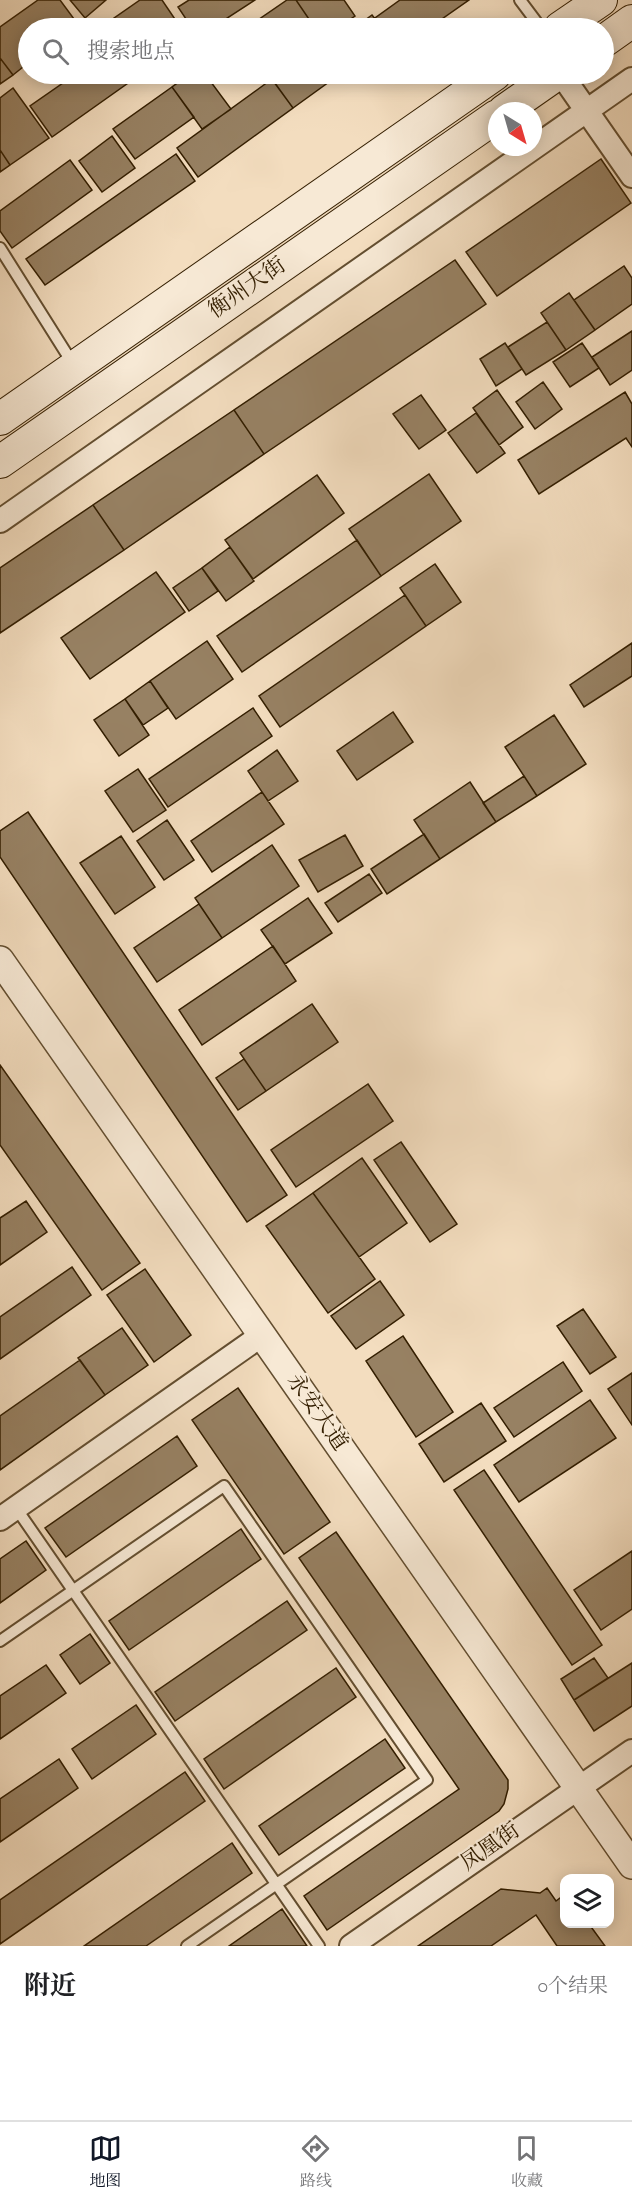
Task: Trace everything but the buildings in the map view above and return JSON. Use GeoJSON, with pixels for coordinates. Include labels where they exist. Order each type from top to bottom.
{"type":"FeatureCollection","features":[{"type":"Feature","properties":{"kind":"main road"},"geometry":{"type":"LineString","coordinates":[[574,18],[600,0]]}},
{"type":"Feature","properties":{"kind":"main road"},"geometry":{"type":"LineString","coordinates":[[614,33],[632,21]]}},
{"type":"Feature","properties":{"kind":"main road","name":"衡州大街"},"geometry":{"type":"LineString","coordinates":[[0,419],[481,84]]}},
{"type":"Feature","properties":{"kind":"main road"},"geometry":{"type":"LineString","coordinates":[[517,102],[544,84]]}},
{"type":"Feature","properties":{"kind":"main road","name":"衡州大街"},"geometry":{"type":"LineString","coordinates":[[0,462],[488,122]]}},
{"type":"Feature","properties":{"kind":"street"},"geometry":{"type":"LineString","coordinates":[[0,521],[632,80]]}},
{"type":"Feature","properties":{"kind":"street"},"geometry":{"type":"LineString","coordinates":[[567,84],[632,176]]}},
{"type":"Feature","properties":{"kind":"street","name":"永安大道"},"geometry":{"type":"LineString","coordinates":[[0,960],[632,1865]]}},
{"type":"Feature","properties":{"kind":"street"},"geometry":{"type":"LineString","coordinates":[[8,1513],[262,1335]]}},
{"type":"Feature","properties":{"kind":"street","name":"凤凰街"},"geometry":{"type":"LineString","coordinates":[[351,1946],[632,1751]]}},
{"type":"Feature","properties":{"kind":"lane"},"geometry":{"type":"LineString","coordinates":[[520,0],[534,18]]}},
{"type":"Feature","properties":{"kind":"lane"},"geometry":{"type":"LineString","coordinates":[[0,248],[75,367]]}},
{"type":"Feature","properties":{"kind":"lane"},"geometry":{"type":"LineString","coordinates":[[0,1641],[224,1486],[427,1780],[187,1946]]}},
{"type":"Feature","properties":{"kind":"lane"},"geometry":{"type":"LineString","coordinates":[[8,1513],[73,1591],[319,1946]]}}]}
